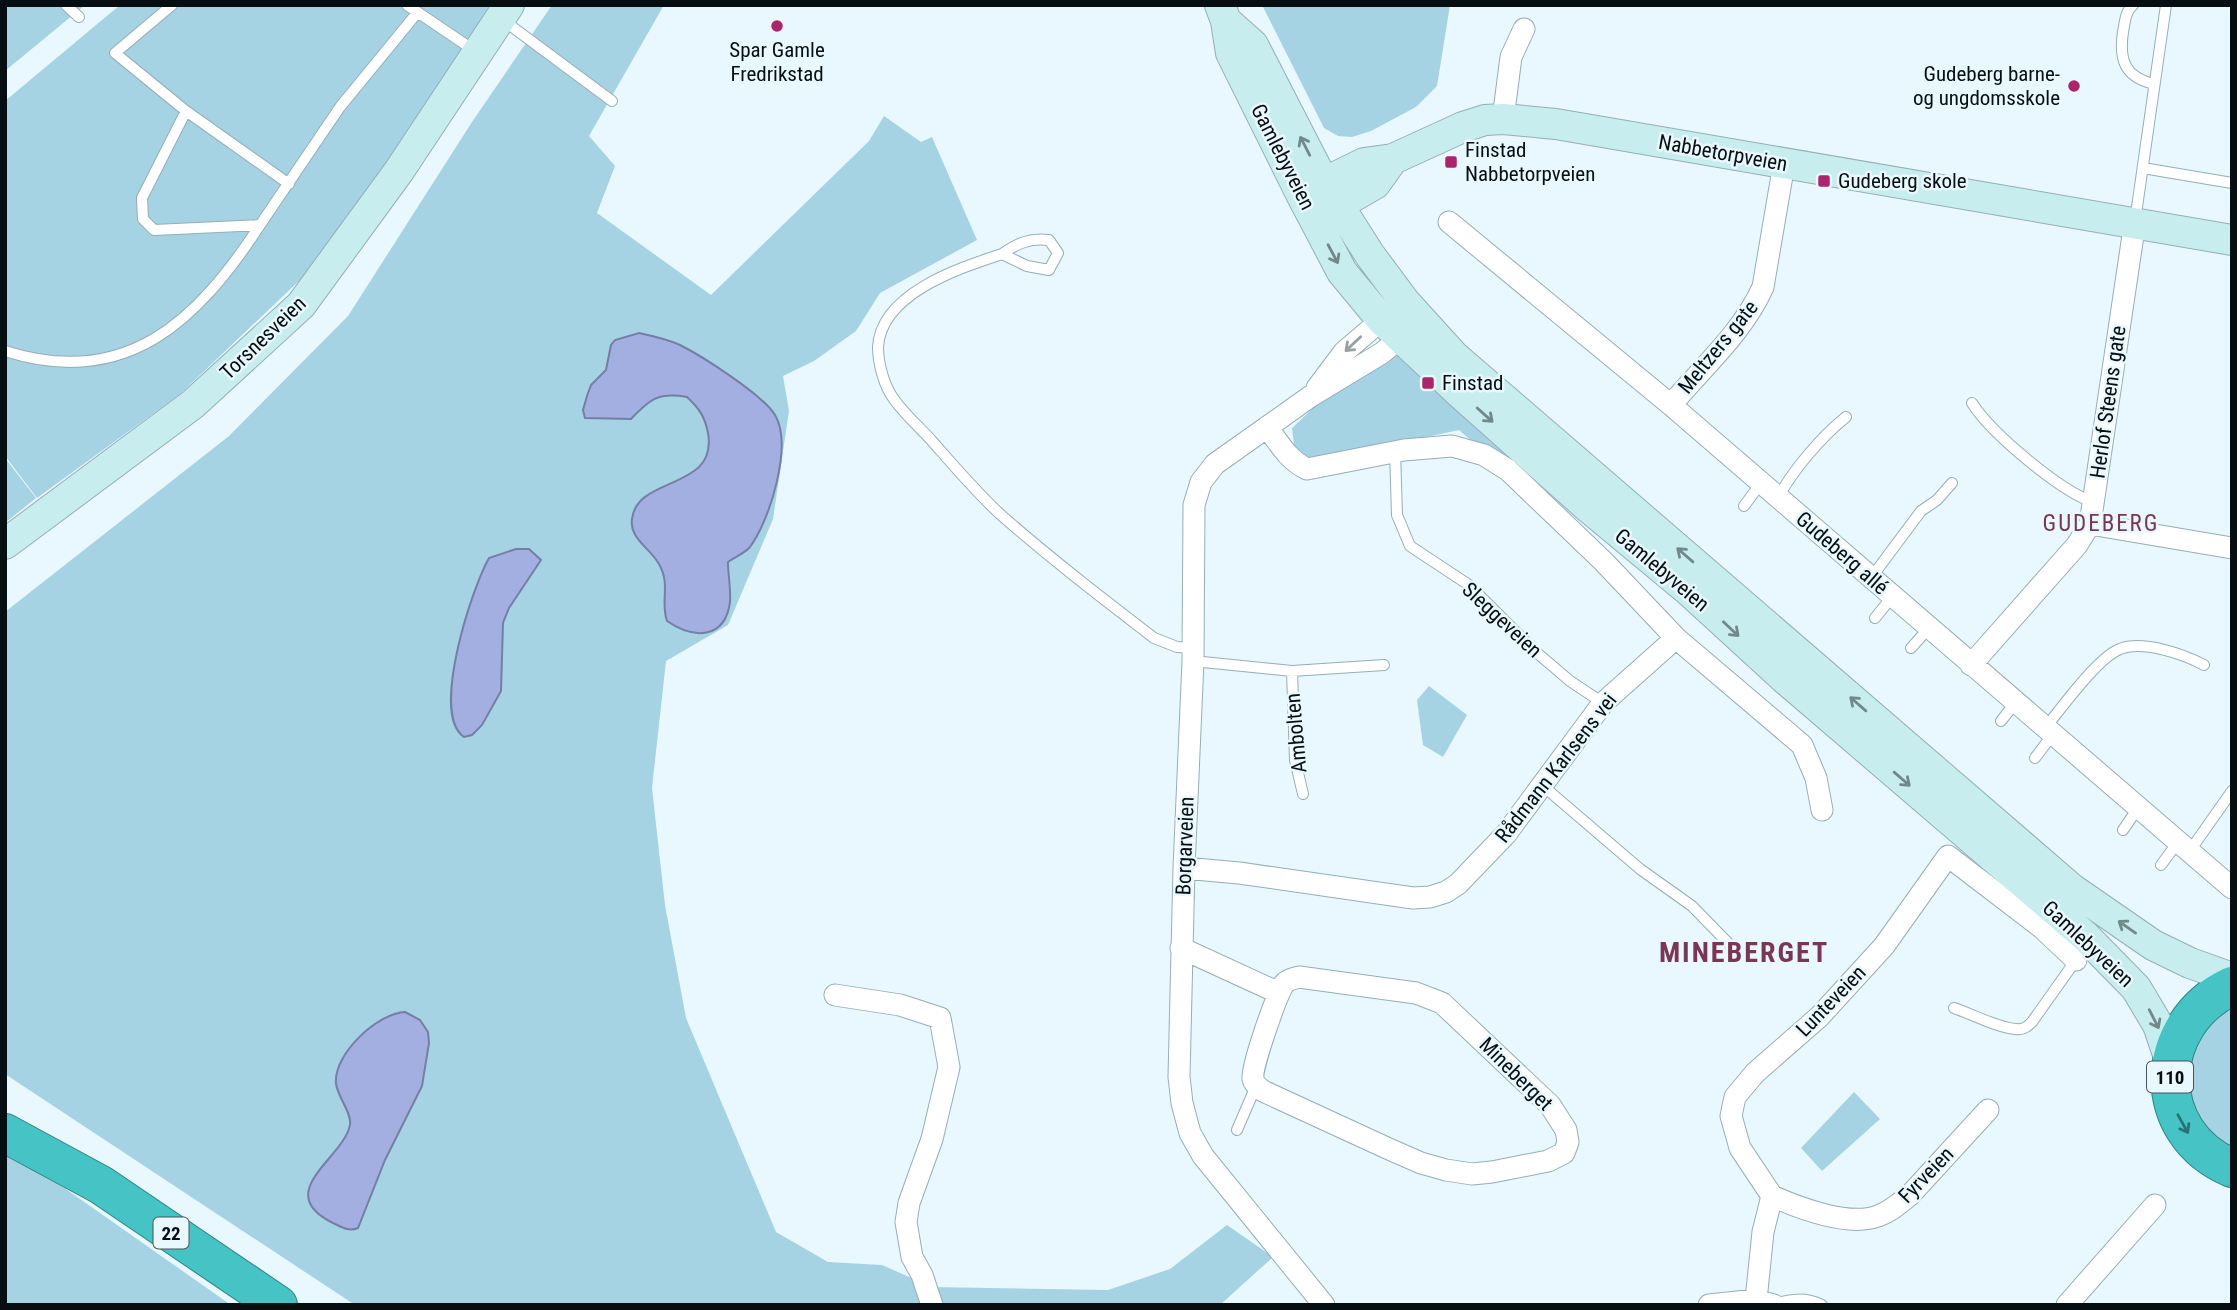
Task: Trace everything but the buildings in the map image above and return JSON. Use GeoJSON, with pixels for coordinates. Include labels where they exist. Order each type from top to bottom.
{"type":"FeatureCollection","features":[{"type":"Feature","properties":{"kind":"highway","name":"110"},"geometry":{"type":"LineString","coordinates":[[2229,1170],[2202,1150],[2185,1129],[2171,1091],[2171,1063],[2178,1038],[2191,1016],[2210,998],[2232,986]]}},
{"type":"Feature","properties":{"kind":"highway","name":"22"},"geometry":{"type":"LineString","coordinates":[[5,1114],[64,1163]]}},
{"type":"Feature","properties":{"kind":"highway","name":"22"},"geometry":{"type":"LineString","coordinates":[[5,1133],[101,1185],[278,1305]]}},
{"type":"Feature","properties":{"kind":"street","name":"Torsnesveien"},"geometry":{"type":"LineString","coordinates":[[5,544],[193,404],[301,305],[399,171],[505,12]]}},
{"type":"Feature","properties":{"kind":"street","name":"Gamlebyveien"},"geometry":{"type":"LineString","coordinates":[[1223,13],[1253,45],[1320,200],[1370,256],[1402,320],[1460,393],[1589,508],[1689,591],[1784,678],[2085,936],[2136,988],[2158,1025],[2171,1063]]}},
{"type":"Feature","properties":{"kind":"street"},"geometry":{"type":"LineString","coordinates":[[1503,119],[1511,57],[1524,29]]}},
{"type":"Feature","properties":{"kind":"street","name":"Nabbetorpveien"},"geometry":{"type":"LineString","coordinates":[[1320,200],[1364,163],[1393,159],[1463,127],[1485,120],[1503,119],[1556,124],[2232,240]]}},
{"type":"Feature","properties":{"kind":"street","name":"Meltzers gate"},"geometry":{"type":"LineString","coordinates":[[1671,405],[1756,303],[1763,287],[1784,164]]}},
{"type":"Feature","properties":{"kind":"street","name":"Gudeberg allé"},"geometry":{"type":"LineString","coordinates":[[1449,222],[1671,405],[2232,888]]}},
{"type":"Feature","properties":{"kind":"street","name":"Herlof Steens gate"},"geometry":{"type":"LineString","coordinates":[[1971,665],[2077,545],[2090,524],[2135,222]]}},
{"type":"Feature","properties":{"kind":"street","name":"Gamlebyveien"},"geometry":{"type":"LineString","coordinates":[[1402,320],[1454,356],[2072,889],[2153,945],[2190,963],[2232,978]]}},
{"type":"Feature","properties":{"kind":"street","name":"Borgarveien"},"geometry":{"type":"LineString","coordinates":[[1324,1305],[1203,1156],[1190,1133],[1182,1103],[1181,948],[1193,654],[1194,505],[1201,482],[1215,464],[1311,396],[1344,352],[1402,320]]}},
{"type":"Feature","properties":{"kind":"street"},"geometry":{"type":"LineString","coordinates":[[1267,426],[1288,456],[1307,469],[1395,451],[1452,446],[1484,455],[1508,470],[1604,562],[1676,638],[1802,745],[1816,778],[1822,810]]}},
{"type":"Feature","properties":{"kind":"street"},"geometry":{"type":"LineString","coordinates":[[2090,524],[2232,548]]}},
{"type":"Feature","properties":{"kind":"street","name":"Rådmann Karlsens vei"},"geometry":{"type":"LineString","coordinates":[[1184,868],[1239,873],[1413,898],[1446,892],[1458,884],[1506,834],[1603,703],[1676,638]]}},
{"type":"Feature","properties":{"kind":"street","name":"Lunteveien"},"geometry":{"type":"LineString","coordinates":[[1772,1196],[1740,1148],[1731,1116],[1735,1097],[1755,1073],[1820,1016],[1884,946],[1948,856],[2042,928],[2076,960]]}},
{"type":"Feature","properties":{"kind":"street"},"geometry":{"type":"LineString","coordinates":[[1181,948],[1279,993],[1257,1058],[1253,1078],[1256,1086]]}},
{"type":"Feature","properties":{"kind":"street","name":"Mineberget"},"geometry":{"type":"LineString","coordinates":[[1256,1086],[1388,1149],[1446,1170],[1472,1174],[1492,1172],[1548,1161],[1559,1157],[1567,1148],[1566,1130],[1550,1105],[1442,1003],[1416,993],[1299,977],[1286,982],[1279,993]]}},
{"type":"Feature","properties":{"kind":"street"},"geometry":{"type":"LineString","coordinates":[[835,995],[900,1005],[940,1018],[949,1067],[932,1139],[909,1203],[906,1222],[912,1257],[922,1275],[932,1305]]}},
{"type":"Feature","properties":{"kind":"street","name":"Fyrveien"},"geometry":{"type":"LineString","coordinates":[[1772,1196],[1808,1210],[1829,1214],[1859,1219],[1879,1216],[1910,1195],[1988,1110]]}},
{"type":"Feature","properties":{"kind":"street"},"geometry":{"type":"LineString","coordinates":[[1709,1305],[1768,1303],[1763,1232],[1772,1196]]}},
{"type":"Feature","properties":{"kind":"street"},"geometry":{"type":"LineString","coordinates":[[2067,1305],[2155,1205]]}},
{"type":"Feature","properties":{"kind":"lane"},"geometry":{"type":"LineString","coordinates":[[66,5],[79,17]]}},
{"type":"Feature","properties":{"kind":"lane"},"geometry":{"type":"LineString","coordinates":[[172,5],[115,53],[186,111],[289,184]]}},
{"type":"Feature","properties":{"kind":"lane"},"geometry":{"type":"LineString","coordinates":[[407,5],[477,52]]}},
{"type":"Feature","properties":{"kind":"lane"},"geometry":{"type":"LineString","coordinates":[[2133,5],[2126,16],[2122,55],[2125,65],[2134,75],[2154,84]]}},
{"type":"Feature","properties":{"kind":"lane"},"geometry":{"type":"LineString","coordinates":[[2135,222],[2165,5]]}},
{"type":"Feature","properties":{"kind":"lane"},"geometry":{"type":"LineString","coordinates":[[505,12],[612,101]]}},
{"type":"Feature","properties":{"kind":"lane"},"geometry":{"type":"LineString","coordinates":[[5,351],[33,360],[68,363],[100,360],[131,351],[168,331],[232,268],[340,107],[417,13]]}},
{"type":"Feature","properties":{"kind":"lane"},"geometry":{"type":"LineString","coordinates":[[186,111],[142,198],[143,219],[153,230],[260,225]]}},
{"type":"Feature","properties":{"kind":"lane"},"geometry":{"type":"LineString","coordinates":[[2143,168],[2232,183]]}},
{"type":"Feature","properties":{"kind":"lane","name":"Ambolten"},"geometry":{"type":"LineString","coordinates":[[1002,254],[1027,266],[1049,270],[1058,253],[1049,240],[1035,238],[1018,243],[1002,254],[968,265],[915,291],[896,307],[884,326],[878,347],[882,372],[891,394],[954,466],[1000,513],[1154,638],[1193,654],[1292,671],[1384,665]]}},
{"type":"Feature","properties":{"kind":"lane"},"geometry":{"type":"LineString","coordinates":[[1972,402],[1986,423],[2043,472],[2071,493],[2093,502]]}},
{"type":"Feature","properties":{"kind":"lane"},"geometry":{"type":"LineString","coordinates":[[1778,498],[1784,486],[1827,431],[1846,417]]}},
{"type":"Feature","properties":{"kind":"lane","name":"Sleggeveien"},"geometry":{"type":"LineString","coordinates":[[1395,451],[1397,515],[1410,546],[1469,585],[1536,652],[1570,681],[1603,703]]}},
{"type":"Feature","properties":{"kind":"lane"},"geometry":{"type":"LineString","coordinates":[[1744,506],[1761,483]]}},
{"type":"Feature","properties":{"kind":"lane"},"geometry":{"type":"LineString","coordinates":[[1871,578],[1921,511],[1937,500],[1952,483]]}},
{"type":"Feature","properties":{"kind":"lane"},"geometry":{"type":"LineString","coordinates":[[1875,618],[1892,597]]}},
{"type":"Feature","properties":{"kind":"lane"},"geometry":{"type":"LineString","coordinates":[[1911,649],[1929,628]]}},
{"type":"Feature","properties":{"kind":"lane"},"geometry":{"type":"LineString","coordinates":[[2035,758],[2049,731],[2100,664],[2120,649],[2146,647],[2166,650],[2204,665]]}},
{"type":"Feature","properties":{"kind":"lane","name":"Ambolten"},"geometry":{"type":"LineString","coordinates":[[1292,671],[1295,760],[1303,794]]}},
{"type":"Feature","properties":{"kind":"lane"},"geometry":{"type":"LineString","coordinates":[[2001,721],[2015,702]]}},
{"type":"Feature","properties":{"kind":"lane"},"geometry":{"type":"LineString","coordinates":[[1543,786],[1640,869],[1692,906],[1730,945]]}},
{"type":"Feature","properties":{"kind":"lane"},"geometry":{"type":"LineString","coordinates":[[2161,864],[2184,847],[2232,791]]}},
{"type":"Feature","properties":{"kind":"lane"},"geometry":{"type":"LineString","coordinates":[[2123,830],[2138,808]]}},
{"type":"Feature","properties":{"kind":"lane"},"geometry":{"type":"LineString","coordinates":[[1954,1008],[2017,1030],[2024,1028],[2032,1022],[2076,960]]}},
{"type":"Feature","properties":{"kind":"lane"},"geometry":{"type":"LineString","coordinates":[[1237,1130],[1256,1086]]}},
{"type":"Feature","properties":{"kind":"lane"},"geometry":{"type":"LineString","coordinates":[[1768,1303],[1792,1299],[1813,1300],[1822,1305]]}},
{"type":"Feature","properties":{"kind":"shaded area"},"geometry":{"type":"Polygon","coordinates":[[[5,5],[85,5],[5,71],[5,5]]]}},
{"type":"Feature","properties":{"kind":"shaded area"},"geometry":{"type":"Polygon","coordinates":[[[120,5],[493,5],[390,166],[302,278],[180,394],[37,498],[5,456],[5,101],[120,5]]]}},
{"type":"Feature","properties":{"kind":"shaded area"},"geometry":{"type":"Polygon","coordinates":[[[552,5],[664,5],[589,136],[615,166],[597,213],[711,295],[869,141],[884,116],[921,142],[932,137],[977,240],[880,293],[856,331],[814,361],[783,376],[789,411],[773,519],[728,625],[666,661],[652,788],[665,905],[686,1018],[776,1232],[828,1262],[882,1265],[932,1287],[1108,1290],[1170,1269],[1227,1225],[1273,1257],[1220,1305],[355,1305],[5,1074],[5,612],[229,436],[348,316],[472,122],[552,5]]]}},
{"type":"Feature","properties":{"kind":"shaded area"},"geometry":{"type":"Polygon","coordinates":[[[1262,5],[1450,5],[1437,86],[1416,107],[1371,131],[1352,137],[1338,136],[1324,128],[1262,5]]]}},
{"type":"Feature","properties":{"kind":"shaded area"},"geometry":{"type":"Polygon","coordinates":[[[639,333],[680,345],[731,377],[768,407],[775,415],[780,428],[782,444],[777,482],[765,519],[750,547],[728,562],[730,602],[727,614],[722,624],[706,632],[687,631],[667,621],[663,572],[632,526],[637,505],[647,495],[690,474],[701,465],[708,452],[708,433],[701,413],[687,397],[677,396],[655,399],[631,419],[585,418],[583,410],[591,385],[606,370],[611,345],[615,340],[639,333]]]}},
{"type":"Feature","properties":{"kind":"shaded area"},"geometry":{"type":"Polygon","coordinates":[[[1383,336],[1516,456],[1508,465],[1489,456],[1459,430],[1324,459],[1306,458],[1294,445],[1292,428],[1371,354],[1383,336]]]}},
{"type":"Feature","properties":{"kind":"shaded area"},"geometry":{"type":"Polygon","coordinates":[[[5,458],[36,498],[5,523],[5,458]]]}},
{"type":"Feature","properties":{"kind":"shaded area"},"geometry":{"type":"Polygon","coordinates":[[[516,549],[529,549],[541,560],[509,608],[503,623],[501,691],[482,725],[472,735],[464,737],[455,724],[451,704],[457,650],[473,595],[489,558],[516,549]]]}},
{"type":"Feature","properties":{"kind":"shaded area"},"geometry":{"type":"Polygon","coordinates":[[[1429,686],[1467,715],[1443,757],[1423,745],[1417,700],[1429,686]]]}},
{"type":"Feature","properties":{"kind":"shaded area"},"geometry":{"type":"Polygon","coordinates":[[[2232,996],[2232,1155],[2201,1136],[2180,1055],[2232,996]]]}},
{"type":"Feature","properties":{"kind":"shaded area"},"geometry":{"type":"Polygon","coordinates":[[[405,1012],[420,1020],[428,1032],[429,1043],[422,1086],[385,1160],[358,1228],[345,1228],[315,1211],[309,1199],[310,1187],[316,1174],[346,1136],[350,1124],[349,1115],[337,1089],[337,1072],[349,1048],[359,1037],[382,1019],[405,1012]]]}},
{"type":"Feature","properties":{"kind":"shaded area"},"geometry":{"type":"Polygon","coordinates":[[[1854,1092],[1880,1119],[1822,1171],[1801,1148],[1854,1092]]]}},
{"type":"Feature","properties":{"kind":"shaded area"},"geometry":{"type":"Polygon","coordinates":[[[5,1152],[63,1187],[231,1305],[5,1305],[5,1152]]]}},
{"type":"Feature","properties":{"kind":"place","name":"Spar Gamle Fredrikstad"},"geometry":{"type":"Point","coordinates":[777,26]}},
{"type":"Feature","properties":{"kind":"place","name":"Gudeberg barne- og ungdomsskole"},"geometry":{"type":"Point","coordinates":[2074,86]}},
{"type":"Feature","properties":{"kind":"place","name":"Finstad Nabbetorpveien"},"geometry":{"type":"Point","coordinates":[1451,162]}},
{"type":"Feature","properties":{"kind":"place","name":"Gudeberg skole"},"geometry":{"type":"Point","coordinates":[1824,181]}},
{"type":"Feature","properties":{"kind":"place","name":"Finstad"},"geometry":{"type":"Point","coordinates":[1428,383]}},
{"type":"Feature","properties":{"kind":"district","name":"GUDEBERG"},"geometry":{"type":"Point","coordinates":[2101,523]}},
{"type":"Feature","properties":{"kind":"district","name":"MINEBERGET"},"geometry":{"type":"Point","coordinates":[1744,952]}}]}
